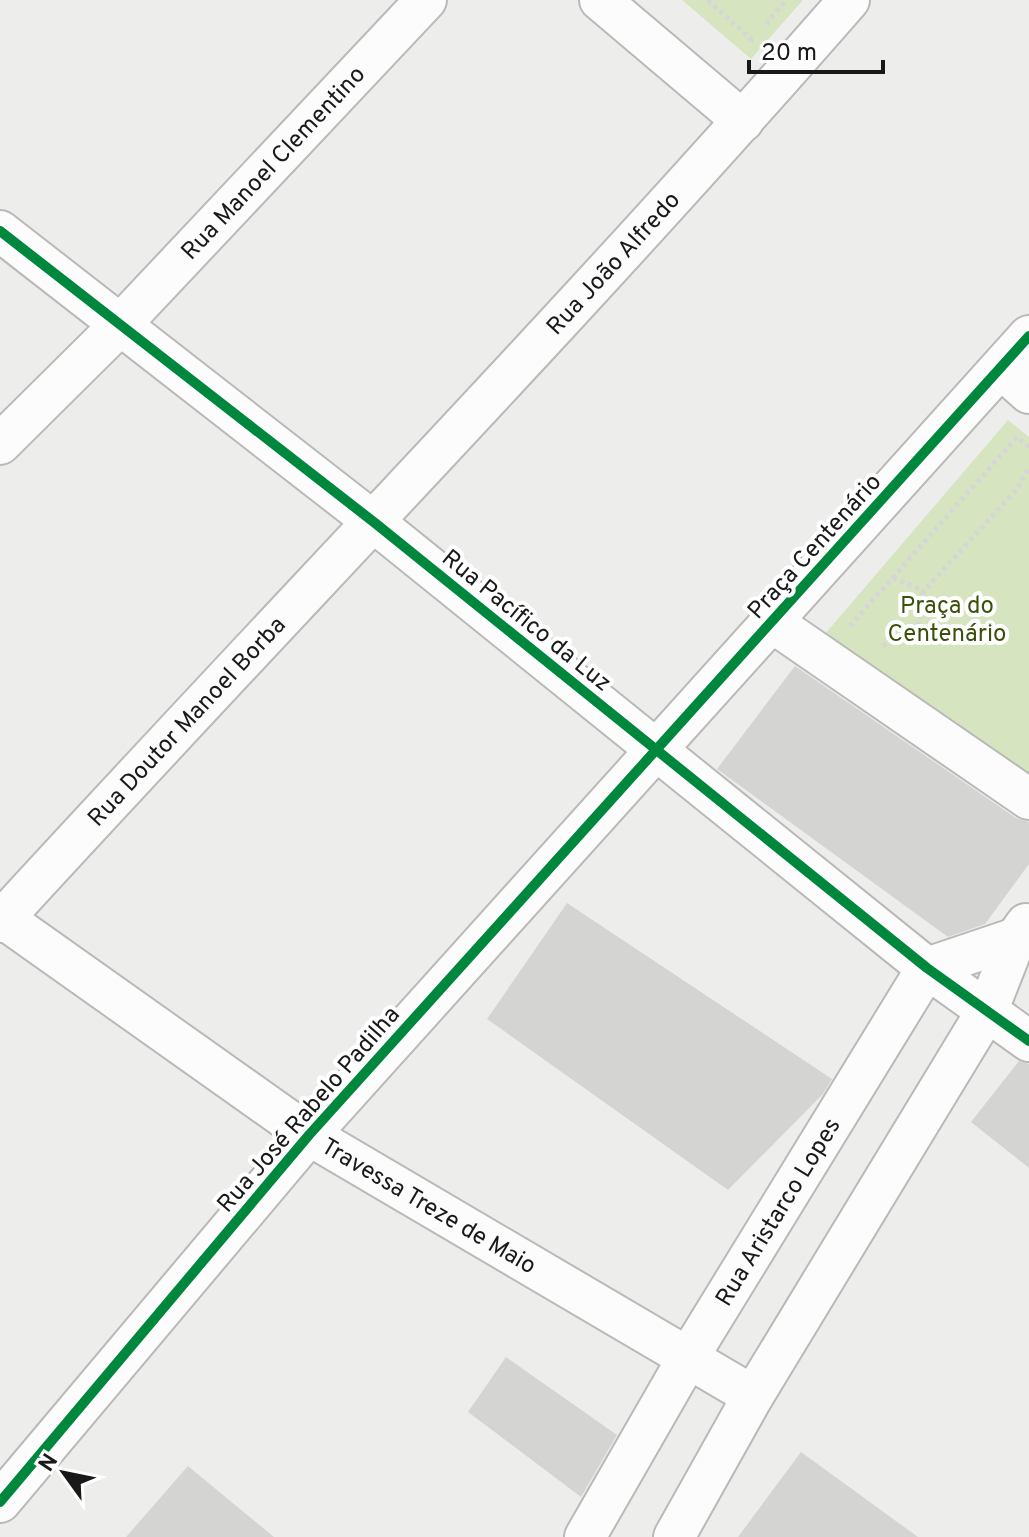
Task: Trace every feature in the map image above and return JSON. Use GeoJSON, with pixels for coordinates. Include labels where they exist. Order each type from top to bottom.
{"type":"FeatureCollection","features":[{"type":"Feature","properties":{"kind":"street","name":"Rua Manoel Clementino"},"geometry":{"type":"LineString","coordinates":[[0,444],[118,327],[426,0]]}},
{"type":"Feature","properties":{"kind":"street"},"geometry":{"type":"LineString","coordinates":[[600,0],[743,121]]}},
{"type":"Feature","properties":{"kind":"street","name":"Rua João Alfredo"},"geometry":{"type":"LineString","coordinates":[[375,523],[743,121],[849,0]]}},
{"type":"Feature","properties":{"kind":"street","name":"Rua Pacífico da Luz"},"geometry":{"type":"LineString","coordinates":[[0,231],[118,327],[375,523],[927,968],[1029,1041]]}},
{"type":"Feature","properties":{"kind":"street","name":"Praça Centenário"},"geometry":{"type":"LineString","coordinates":[[655,749],[772,622],[1015,381],[1029,336]]}},
{"type":"Feature","properties":{"kind":"street","name":"Rua Doutor Manoel Borba"},"geometry":{"type":"LineString","coordinates":[[1,919],[375,523]]}},
{"type":"Feature","properties":{"kind":"street"},"geometry":{"type":"LineString","coordinates":[[772,622],[1029,799]]}},
{"type":"Feature","properties":{"kind":"street","name":"Rua José Rabelo Padilha"},"geometry":{"type":"LineString","coordinates":[[0,1502],[309,1135],[655,749]]}},
{"type":"Feature","properties":{"kind":"street","name":"Travessa Treze de Maio"},"geometry":{"type":"LineString","coordinates":[[1,919],[309,1135],[753,1396]]}},
{"type":"Feature","properties":{"kind":"street"},"geometry":{"type":"LineString","coordinates":[[927,968],[1022,929]]}},
{"type":"Feature","properties":{"kind":"street"},"geometry":{"type":"LineString","coordinates":[[674,1537],[753,1396],[988,1009],[1022,929]]}},
{"type":"Feature","properties":{"kind":"street","name":"Rua Aristarco Lopes"},"geometry":{"type":"LineString","coordinates":[[585,1537],[689,1356],[927,968]]}},
{"type":"Feature","properties":{"kind":"path"},"geometry":{"type":"LineString","coordinates":[[712,1],[752,40],[786,0]]}},
{"type":"Feature","properties":{"kind":"path"},"geometry":{"type":"LineString","coordinates":[[856,637],[846,630],[1017,437],[1029,447]]}},
{"type":"Feature","properties":{"kind":"path"},"geometry":{"type":"LineString","coordinates":[[875,651],[919,624],[924,591],[1018,488],[1029,467]]}},
{"type":"Feature","properties":{"kind":"path"},"geometry":{"type":"LineString","coordinates":[[893,578],[924,591]]}},
{"type":"Feature","properties":{"kind":"green space"},"geometry":{"type":"Polygon","coordinates":[[[682,0],[803,0],[751,59],[682,0]]]}},
{"type":"Feature","properties":{"kind":"green space","name":"Praça do Centenário"},"geometry":{"type":"Polygon","coordinates":[[[1008,420],[1029,437],[1029,779],[825,634],[1008,420]]]}},
{"type":"Feature","properties":{"kind":"building"},"geometry":{"type":"Polygon","coordinates":[[[795,666],[1016,818],[1029,822],[1029,864],[985,924],[948,937],[717,769],[795,666]]]}},
{"type":"Feature","properties":{"kind":"building"},"geometry":{"type":"Polygon","coordinates":[[[567,903],[832,1079],[823,1094],[728,1190],[487,1019],[567,903]]]}},
{"type":"Feature","properties":{"kind":"building"},"geometry":{"type":"Polygon","coordinates":[[[1019,1061],[1029,1064],[1029,1168],[971,1122],[1019,1061]]]}},
{"type":"Feature","properties":{"kind":"building"},"geometry":{"type":"Polygon","coordinates":[[[506,1357],[617,1435],[581,1497],[468,1412],[506,1357]]]}},
{"type":"Feature","properties":{"kind":"building"},"geometry":{"type":"Polygon","coordinates":[[[801,1452],[918,1537],[738,1537],[801,1452]]]}},
{"type":"Feature","properties":{"kind":"building"},"geometry":{"type":"Polygon","coordinates":[[[188,1466],[274,1537],[126,1537],[188,1466]]]}},
{"type":"Feature","properties":{"kind":"cycle path"},"geometry":{"type":"LineString","coordinates":[[0,231],[375,523],[927,968],[1029,1041]]}},
{"type":"Feature","properties":{"kind":"cycle path"},"geometry":{"type":"LineString","coordinates":[[0,1502],[309,1135],[1029,336]]}}]}
